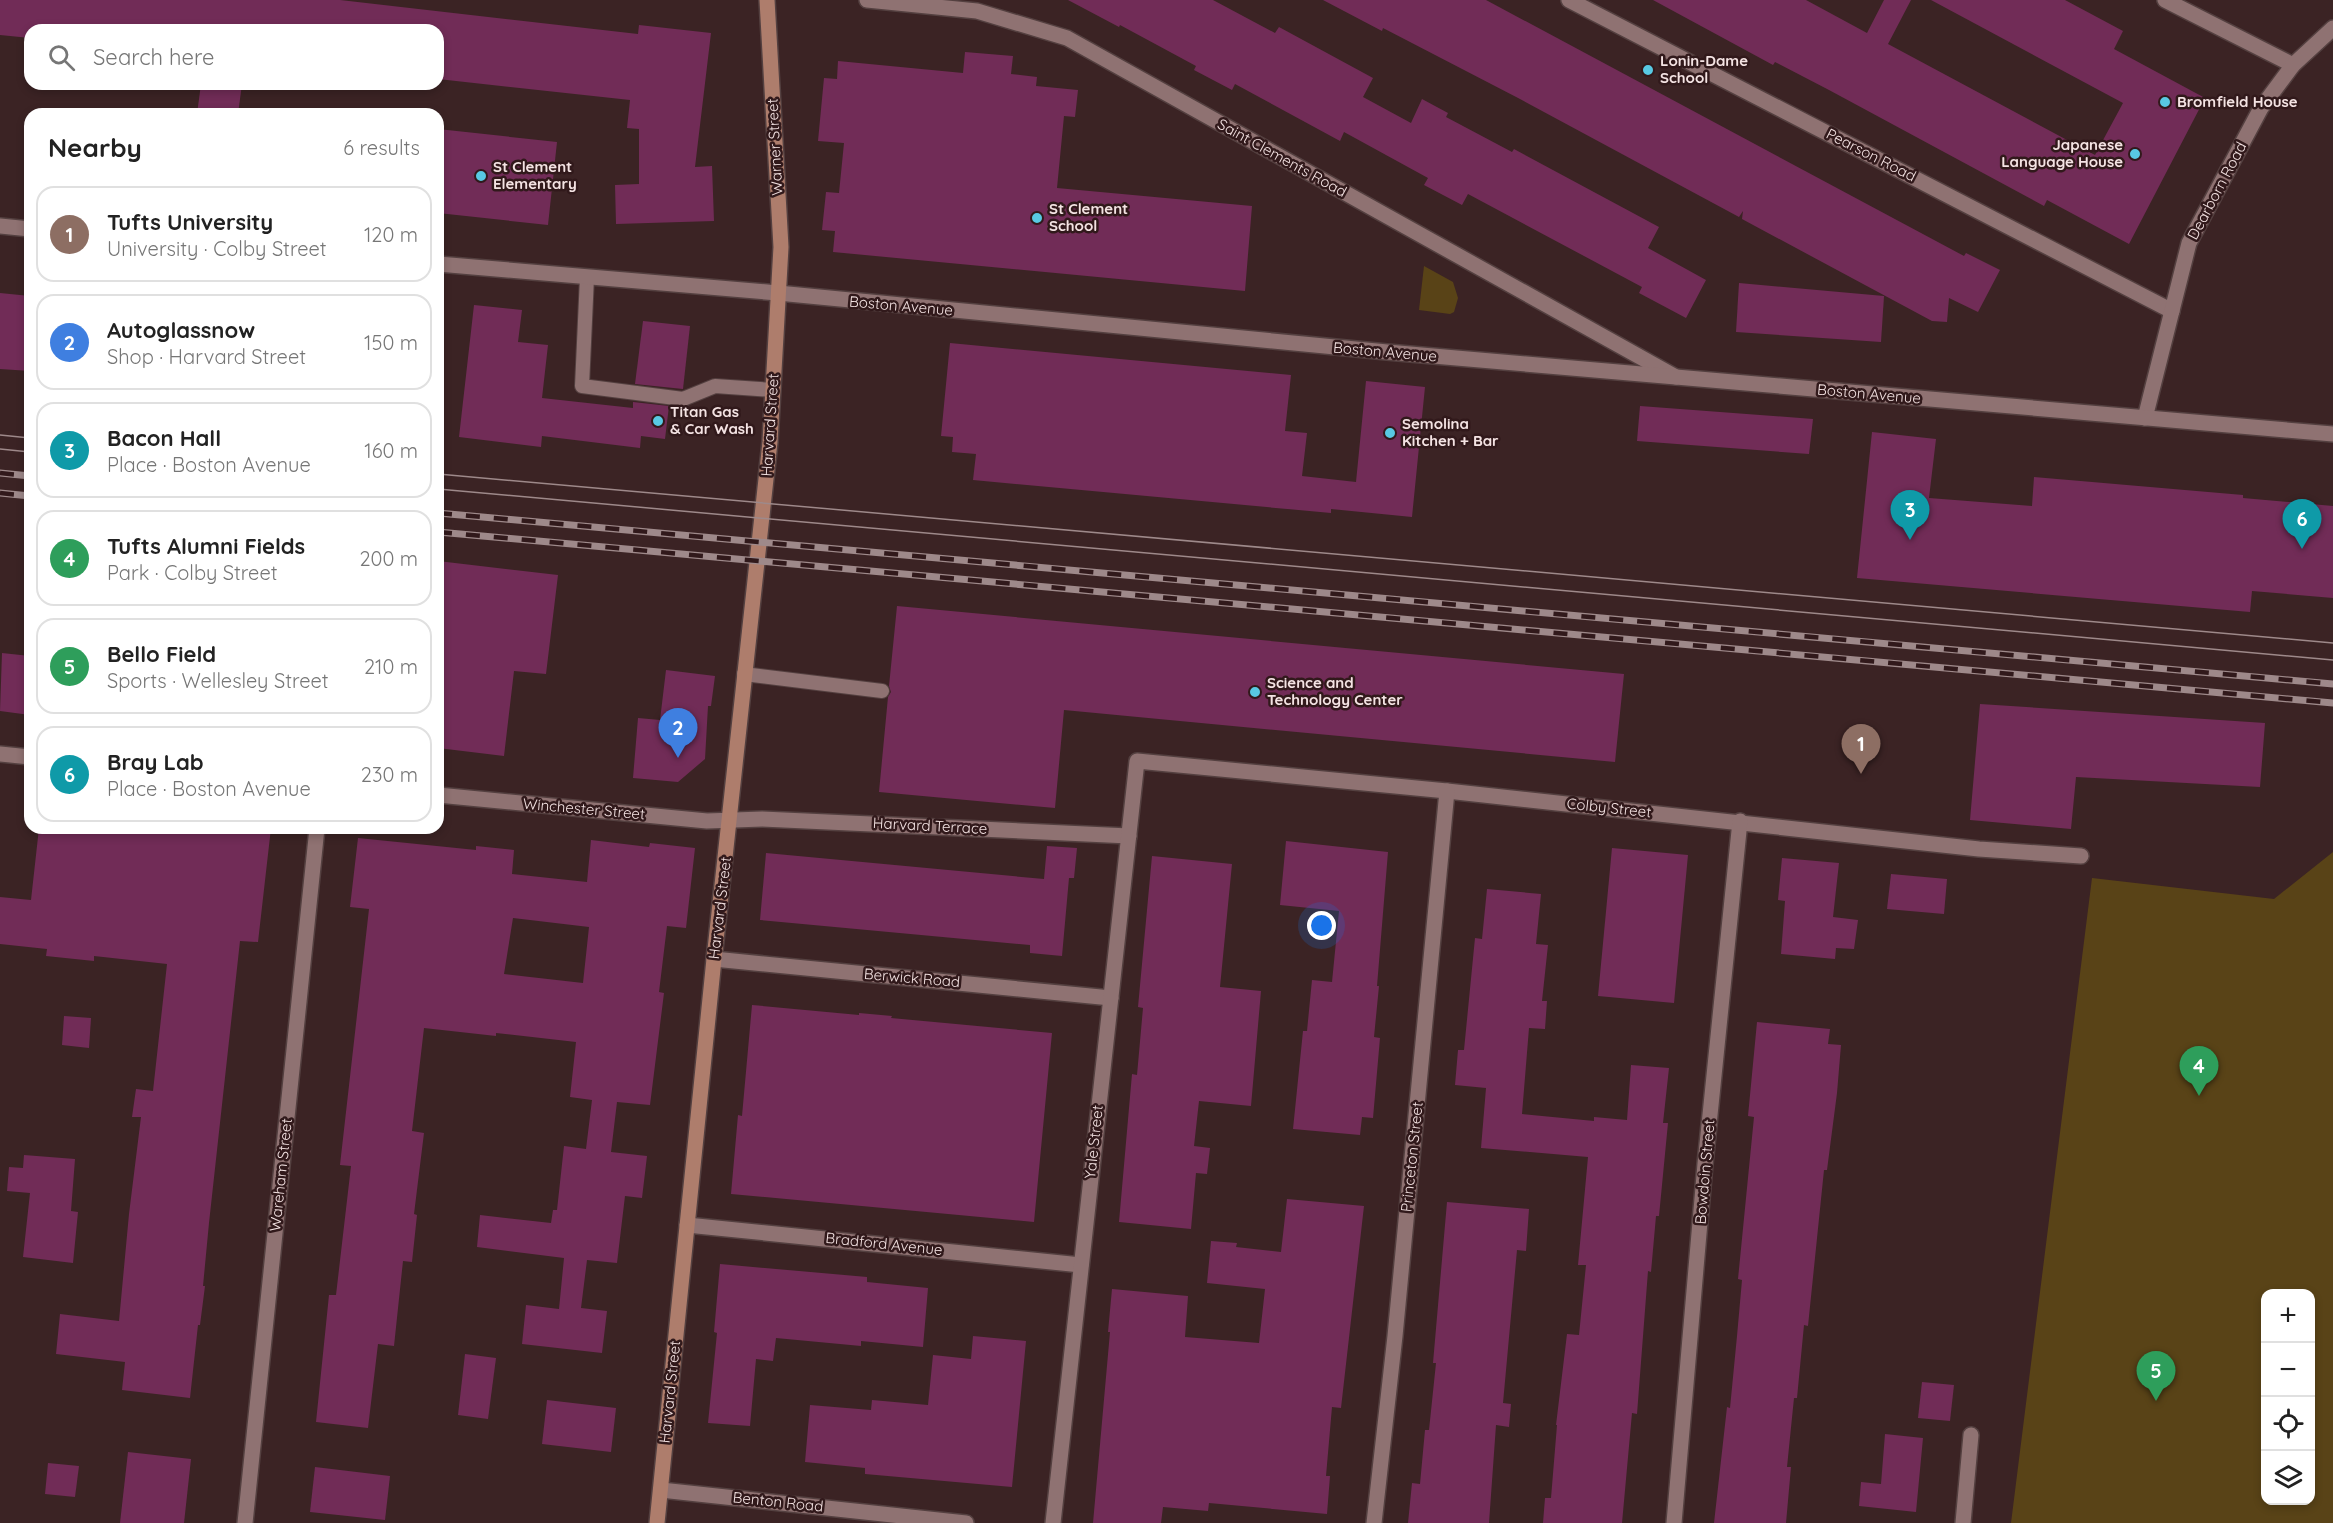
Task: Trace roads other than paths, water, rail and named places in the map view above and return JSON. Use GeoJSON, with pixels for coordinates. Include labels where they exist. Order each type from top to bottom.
{"type":"FeatureCollection","features":[{"type":"Feature","properties":{"kind":"main road","name":"Warner Street"},"geometry":{"type":"LineString","coordinates":[[767,0],[781,247],[778,293]]}},
{"type":"Feature","properties":{"kind":"main road","name":"Harvard Street"},"geometry":{"type":"LineString","coordinates":[[657,1523],[714,959],[770,442],[778,293]]}},
{"type":"Feature","properties":{"kind":"street","name":"Saint Clements Road"},"geometry":{"type":"LineString","coordinates":[[867,0],[977,11],[1067,38],[1676,377]]}},
{"type":"Feature","properties":{"kind":"street","name":"Pearson Road"},"geometry":{"type":"LineString","coordinates":[[1569,0],[2172,311]]}},
{"type":"Feature","properties":{"kind":"street"},"geometry":{"type":"LineString","coordinates":[[2165,0],[2293,65]]}},
{"type":"Feature","properties":{"kind":"street","name":"Dearborn Road"},"geometry":{"type":"LineString","coordinates":[[2145,418],[2189,243],[2260,108],[2293,65],[2333,28]]}},
{"type":"Feature","properties":{"kind":"street"},"geometry":{"type":"LineString","coordinates":[[0,226],[24,228]]}},
{"type":"Feature","properties":{"kind":"street","name":"Boston Avenue"},"geometry":{"type":"LineString","coordinates":[[444,265],[778,293],[1387,352],[2333,434]]}},
{"type":"Feature","properties":{"kind":"street"},"geometry":{"type":"LineString","coordinates":[[0,754],[24,756]]}},
{"type":"Feature","properties":{"kind":"street","name":"Colby Street"},"geometry":{"type":"LineString","coordinates":[[1137,761],[1740,821],[1979,849],[2081,856]]}},
{"type":"Feature","properties":{"kind":"street","name":"Yale Street"},"geometry":{"type":"LineString","coordinates":[[1053,1523],[1137,761]]}},
{"type":"Feature","properties":{"kind":"street","name":"Princeton Street"},"geometry":{"type":"LineString","coordinates":[[1374,1523],[1395,1335],[1447,791]]}},
{"type":"Feature","properties":{"kind":"street","name":"Winchester Street"},"geometry":{"type":"LineString","coordinates":[[444,796],[707,821],[730,821]]}},
{"type":"Feature","properties":{"kind":"street","name":"Harvard Terrace"},"geometry":{"type":"LineString","coordinates":[[730,821],[762,819],[1129,836]]}},
{"type":"Feature","properties":{"kind":"street","name":"Bowdoin Street"},"geometry":{"type":"LineString","coordinates":[[1674,1523],[1705,1164],[1740,821]]}},
{"type":"Feature","properties":{"kind":"street","name":"Wareham Street"},"geometry":{"type":"LineString","coordinates":[[245,1523],[316,834]]}},
{"type":"Feature","properties":{"kind":"street","name":"Berwick Road"},"geometry":{"type":"LineString","coordinates":[[714,959],[1111,998]]}},
{"type":"Feature","properties":{"kind":"street","name":"Bradford Avenue"},"geometry":{"type":"LineString","coordinates":[[687,1225],[1081,1264]]}},
{"type":"Feature","properties":{"kind":"street"},"geometry":{"type":"LineString","coordinates":[[1963,1523],[1971,1435]]}},
{"type":"Feature","properties":{"kind":"street","name":"Benton Road"},"geometry":{"type":"LineString","coordinates":[[661,1490],[966,1523]]}},
{"type":"Feature","properties":{"kind":"lane"},"geometry":{"type":"LineString","coordinates":[[587,277],[582,386],[683,399],[714,386],[773,390]]}},
{"type":"Feature","properties":{"kind":"lane"},"geometry":{"type":"LineString","coordinates":[[744,674],[882,691]]}},
{"type":"Feature","properties":{"kind":"tram line"},"geometry":{"type":"LineString","coordinates":[[0,435],[24,437]]}},
{"type":"Feature","properties":{"kind":"tram line"},"geometry":{"type":"LineString","coordinates":[[0,449],[24,451]]}},
{"type":"Feature","properties":{"kind":"tram line"},"geometry":{"type":"LineString","coordinates":[[444,475],[2333,643]]}},
{"type":"Feature","properties":{"kind":"tram line"},"geometry":{"type":"LineString","coordinates":[[444,490],[2333,660]]}},
{"type":"Feature","properties":{"kind":"railway"},"geometry":{"type":"LineString","coordinates":[[0,473],[24,475]]}},
{"type":"Feature","properties":{"kind":"railway"},"geometry":{"type":"LineString","coordinates":[[0,493],[24,495]]}},
{"type":"Feature","properties":{"kind":"railway"},"geometry":{"type":"LineString","coordinates":[[444,514],[2333,684]]}},
{"type":"Feature","properties":{"kind":"railway"},"geometry":{"type":"LineString","coordinates":[[444,533],[2333,703]]}},
{"type":"Feature","properties":{"kind":"place","name":"Lonin-Dame School"},"geometry":{"type":"Point","coordinates":[1648,70]}},
{"type":"Feature","properties":{"kind":"place","name":"Bromfield House"},"geometry":{"type":"Point","coordinates":[2165,102]}},
{"type":"Feature","properties":{"kind":"place","name":"Japanese Language House"},"geometry":{"type":"Point","coordinates":[2135,154]}},
{"type":"Feature","properties":{"kind":"place","name":"St Clement Elementary"},"geometry":{"type":"Point","coordinates":[481,176]}},
{"type":"Feature","properties":{"kind":"place","name":"St Clement School"},"geometry":{"type":"Point","coordinates":[1037,218]}},
{"type":"Feature","properties":{"kind":"place","name":"Titan Gas & Car Wash"},"geometry":{"type":"Point","coordinates":[658,421]}},
{"type":"Feature","properties":{"kind":"place","name":"Semolina Kitchen + Bar"},"geometry":{"type":"Point","coordinates":[1390,433]}},
{"type":"Feature","properties":{"kind":"place","name":"Bacon Hall"},"geometry":{"type":"Point","coordinates":[1910,540]}},
{"type":"Feature","properties":{"kind":"place","name":"Bray Lab"},"geometry":{"type":"Point","coordinates":[2302,549]}},
{"type":"Feature","properties":{"kind":"place","name":"Science and Technology Center"},"geometry":{"type":"Point","coordinates":[1255,692]}},
{"type":"Feature","properties":{"kind":"place","name":"Autoglassnow"},"geometry":{"type":"Point","coordinates":[678,758]}},
{"type":"Feature","properties":{"kind":"place","name":"Tufts University"},"geometry":{"type":"Point","coordinates":[1861,774]}},
{"type":"Feature","properties":{"kind":"place","name":"Tufts Alumni Fields"},"geometry":{"type":"Point","coordinates":[2199,1096]}},
{"type":"Feature","properties":{"kind":"place","name":"Bello Field"},"geometry":{"type":"Point","coordinates":[2156,1401]}}]}
